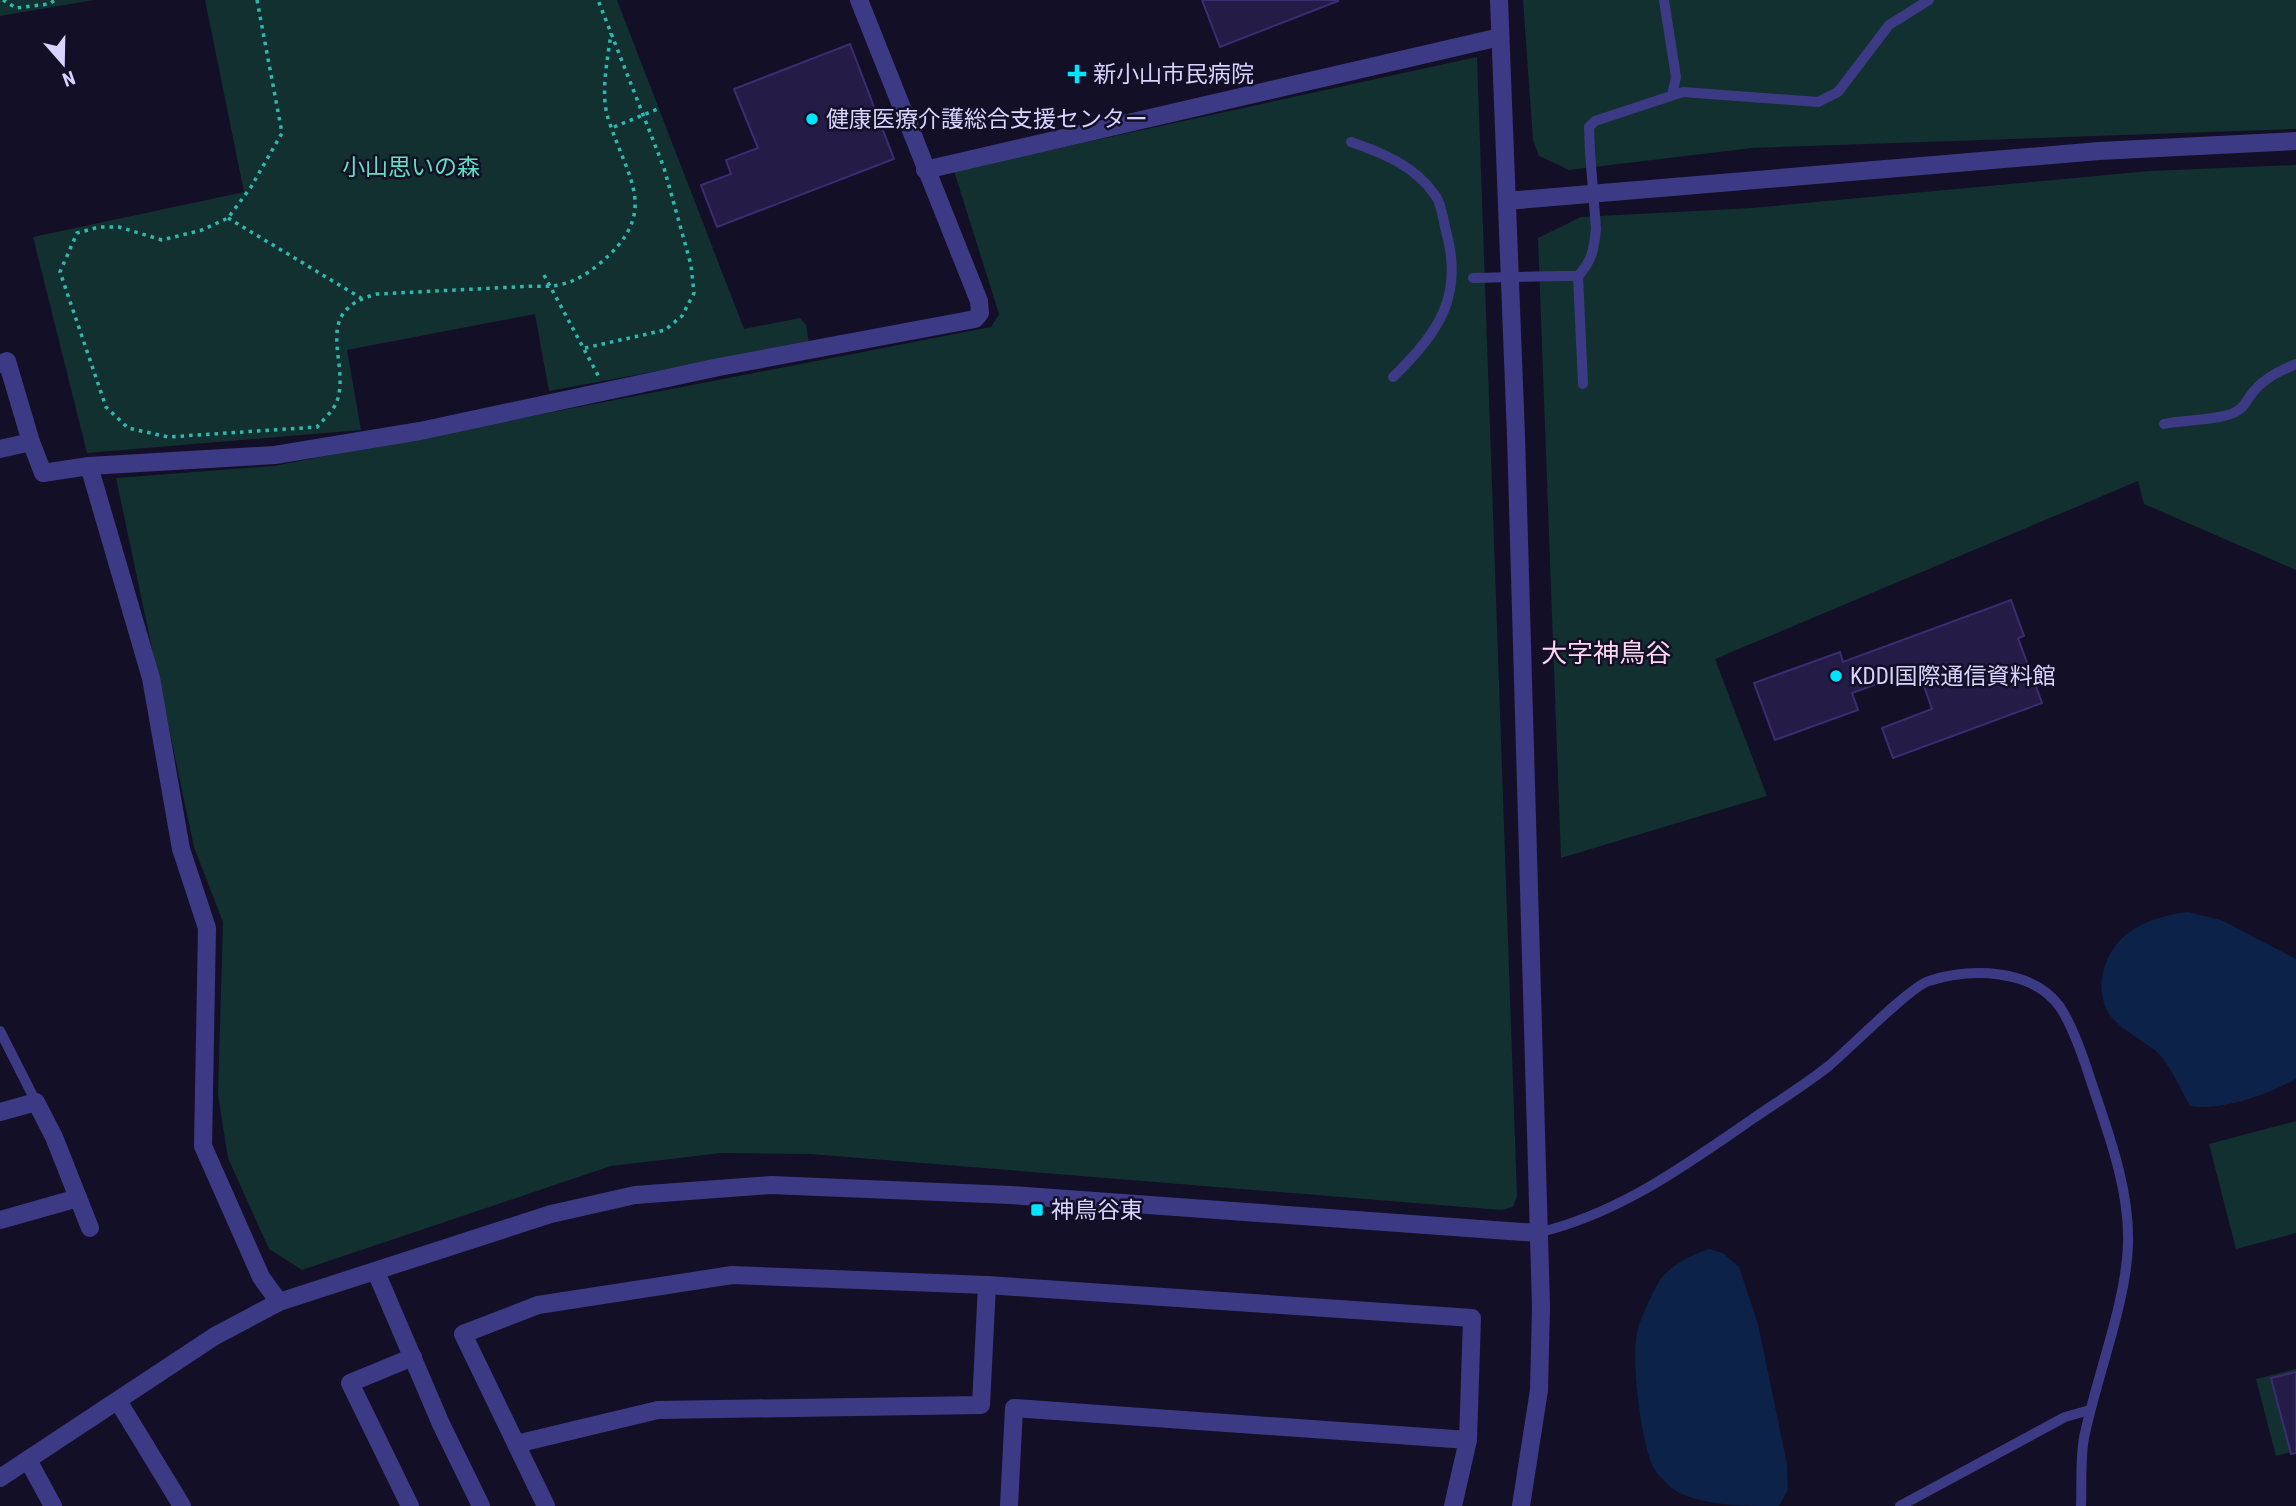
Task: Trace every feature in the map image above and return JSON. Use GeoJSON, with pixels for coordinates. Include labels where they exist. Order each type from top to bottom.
{"type":"FeatureCollection","features":[{"type":"Feature","properties":{"kind":"street"},"geometry":{"type":"LineString","coordinates":[[0,363],[7,362],[43,473],[89,466],[275,455],[420,431],[719,367],[975,320],[980,313],[979,301],[859,0]]}},
{"type":"Feature","properties":{"kind":"street"},"geometry":{"type":"LineString","coordinates":[[1499,0],[1541,1307],[1539,1390],[1521,1506]]}},
{"type":"Feature","properties":{"kind":"street"},"geometry":{"type":"LineString","coordinates":[[925,170],[1500,37]]}},
{"type":"Feature","properties":{"kind":"street"},"geometry":{"type":"LineString","coordinates":[[1507,201],[2099,151],[2296,141]]}},
{"type":"Feature","properties":{"kind":"street"},"geometry":{"type":"LineString","coordinates":[[0,449],[31,442]]}},
{"type":"Feature","properties":{"kind":"street"},"geometry":{"type":"LineString","coordinates":[[89,466],[150,678],[181,849],[206,928],[203,1146],[261,1276],[279,1302]]}},
{"type":"Feature","properties":{"kind":"street"},"geometry":{"type":"LineString","coordinates":[[0,1112],[36,1102],[90,1228]]}},
{"type":"Feature","properties":{"kind":"street"},"geometry":{"type":"LineString","coordinates":[[0,1478],[247,1317],[279,1302],[551,1214],[635,1195],[771,1185],[1011,1195],[1537,1233]]}},
{"type":"Feature","properties":{"kind":"street"},"geometry":{"type":"LineString","coordinates":[[0,1220],[78,1198]]}},
{"type":"Feature","properties":{"kind":"street"},"geometry":{"type":"LineString","coordinates":[[376,1272],[481,1506]]}},
{"type":"Feature","properties":{"kind":"street"},"geometry":{"type":"LineString","coordinates":[[546,1506],[463,1334],[538,1305],[732,1275],[987,1285],[1472,1318],[1468,1440],[1453,1506]]}},
{"type":"Feature","properties":{"kind":"street"},"geometry":{"type":"LineString","coordinates":[[516,1444],[659,1410],[981,1405],[987,1285]]}},
{"type":"Feature","properties":{"kind":"street"},"geometry":{"type":"LineString","coordinates":[[411,1506],[350,1383],[412,1357]]}},
{"type":"Feature","properties":{"kind":"street"},"geometry":{"type":"LineString","coordinates":[[118,1401],[182,1506]]}},
{"type":"Feature","properties":{"kind":"street"},"geometry":{"type":"LineString","coordinates":[[1009,1506],[1014,1408],[1468,1440]]}},
{"type":"Feature","properties":{"kind":"street"},"geometry":{"type":"LineString","coordinates":[[27,1460],[53,1506]]}},
{"type":"Feature","properties":{"kind":"lane"},"geometry":{"type":"LineString","coordinates":[[1664,0],[1676,77],[1672,95]]}},
{"type":"Feature","properties":{"kind":"lane"},"geometry":{"type":"LineString","coordinates":[[1583,384],[1577,276],[1594,253],[1596,229],[1589,127],[1595,121],[1683,92],[1818,102],[1838,92],[1889,25],[1929,0]]}},
{"type":"Feature","properties":{"kind":"lane"},"geometry":{"type":"LineString","coordinates":[[1351,142],[1389,155],[1417,175],[1437,197],[1450,244],[1454,277],[1439,323],[1423,349],[1393,377]]}},
{"type":"Feature","properties":{"kind":"lane"},"geometry":{"type":"LineString","coordinates":[[1454,277],[1577,276]]}},
{"type":"Feature","properties":{"kind":"lane"},"geometry":{"type":"LineString","coordinates":[[2164,424],[2188,418],[2214,418],[2231,414],[2241,409],[2271,375],[2296,364]]}},
{"type":"Feature","properties":{"kind":"lane"},"geometry":{"type":"LineString","coordinates":[[1537,1233],[1576,1223],[1630,1199],[1696,1157],[1827,1067],[1926,981],[1977,972],[2019,979],[2042,989],[2059,1006],[2071,1028],[2114,1151],[2124,1197],[2128,1245],[2112,1328],[2083,1442],[2081,1506]]}},
{"type":"Feature","properties":{"kind":"lane"},"geometry":{"type":"LineString","coordinates":[[0,1031],[36,1102]]}},
{"type":"Feature","properties":{"kind":"lane"},"geometry":{"type":"LineString","coordinates":[[1900,1506],[2065,1417],[2090,1410]]}},
{"type":"Feature","properties":{"kind":"path"},"geometry":{"type":"LineString","coordinates":[[3,0],[16,8],[49,4],[55,0]]}},
{"type":"Feature","properties":{"kind":"path"},"geometry":{"type":"LineString","coordinates":[[257,0],[282,133],[251,187],[228,218],[202,230],[162,240],[119,228],[99,227],[77,233],[60,272],[95,367],[106,407],[128,428],[168,437],[317,427],[337,403],[337,328],[352,306],[361,299],[390,293],[558,287],[583,278],[630,232],[635,215],[633,187],[608,118],[606,84],[611,33]]}},
{"type":"Feature","properties":{"kind":"path"},"geometry":{"type":"LineString","coordinates":[[585,348],[665,330],[682,316],[694,293],[691,265],[674,200],[598,0]]}},
{"type":"Feature","properties":{"kind":"path"},"geometry":{"type":"LineString","coordinates":[[613,127],[660,108]]}},
{"type":"Feature","properties":{"kind":"path"},"geometry":{"type":"LineString","coordinates":[[228,218],[361,299]]}},
{"type":"Feature","properties":{"kind":"path"},"geometry":{"type":"LineString","coordinates":[[544,275],[601,382]]}},
{"type":"Feature","properties":{"kind":"green space"},"geometry":{"type":"Polygon","coordinates":[[[0,0],[94,0],[0,16],[0,0]]]}},
{"type":"Feature","properties":{"kind":"green space","name":"小山思いの森"},"geometry":{"type":"Polygon","coordinates":[[[205,0],[617,0],[744,329],[800,318],[806,325],[809,343],[549,391],[535,314],[347,350],[361,430],[87,453],[33,237],[244,192],[205,0]]]}},
{"type":"Feature","properties":{"kind":"green space"},"geometry":{"type":"Polygon","coordinates":[[[1523,0],[2296,0],[2296,129],[1752,148],[1569,170],[1539,156],[1533,140],[1523,0]]]}},
{"type":"Feature","properties":{"kind":"green space"},"geometry":{"type":"Polygon","coordinates":[[[1477,57],[1517,1196],[1513,1207],[1501,1210],[810,1154],[721,1153],[611,1166],[302,1270],[269,1249],[228,1158],[218,1095],[223,922],[194,847],[116,478],[274,466],[991,327],[999,314],[954,171],[1477,57]]]}},
{"type":"Feature","properties":{"kind":"green space"},"geometry":{"type":"Polygon","coordinates":[[[2296,165],[2296,570],[2144,504],[2138,481],[1715,659],[1767,796],[1561,858],[1538,238],[1581,217],[1752,208],[2149,171],[2296,165]]]}},
{"type":"Feature","properties":{"kind":"green space"},"geometry":{"type":"Polygon","coordinates":[[[2296,1121],[2296,1233],[2236,1249],[2209,1144],[2296,1121]]]}},
{"type":"Feature","properties":{"kind":"green space"},"geometry":{"type":"Polygon","coordinates":[[[2296,1369],[2296,1451],[2276,1456],[2256,1379],[2296,1369]]]}},
{"type":"Feature","properties":{"kind":"water"},"geometry":{"type":"Polygon","coordinates":[[[2188,912],[2221,920],[2296,959],[2296,1079],[2272,1091],[2231,1104],[2190,1106],[2160,1055],[2120,1026],[2109,1014],[2101,982],[2112,950],[2121,939],[2144,923],[2188,912]]]}},
{"type":"Feature","properties":{"kind":"water"},"geometry":{"type":"Polygon","coordinates":[[[1709,1249],[1723,1253],[1739,1267],[1758,1324],[1787,1464],[1788,1490],[1779,1506],[1715,1503],[1679,1493],[1668,1485],[1653,1467],[1644,1438],[1635,1358],[1642,1317],[1663,1276],[1684,1260],[1709,1249]]]}},
{"type":"Feature","properties":{"kind":"building"},"geometry":{"type":"Polygon","coordinates":[[[1202,0],[1338,0],[1338,1],[1220,47],[1202,0]]]}},
{"type":"Feature","properties":{"kind":"building","name":"健康医療介護総合支援センター"},"geometry":{"type":"Polygon","coordinates":[[[850,44],[894,159],[717,227],[701,185],[731,174],[726,160],[758,148],[734,89],[850,44]]]}},
{"type":"Feature","properties":{"kind":"building","name":"KDDI国際通信資料館"},"geometry":{"type":"Polygon","coordinates":[[[2011,600],[2024,636],[2018,638],[2042,703],[1893,758],[1882,728],[1932,709],[1918,669],[1852,693],[1858,710],[1775,740],[1754,683],[1840,652],[1843,662],[2011,600]]]}},
{"type":"Feature","properties":{"kind":"building"},"geometry":{"type":"Polygon","coordinates":[[[2296,1372],[2296,1453],[2291,1454],[2271,1378],[2296,1372]]]}},
{"type":"Feature","properties":{"kind":"place","name":"新小山市民病院"},"geometry":{"type":"Point","coordinates":[1077,74]}},
{"type":"Feature","properties":{"kind":"place","name":"健康医療介護総合支援センター"},"geometry":{"type":"Point","coordinates":[812,119]}},
{"type":"Feature","properties":{"kind":"place","name":"KDDI国際通信資料館"},"geometry":{"type":"Point","coordinates":[1836,676]}},
{"type":"Feature","properties":{"kind":"place","name":"神鳥谷東"},"geometry":{"type":"Point","coordinates":[1037,1210]}},
{"type":"Feature","properties":{"kind":"district","name":"大字神鳥谷"},"geometry":{"type":"Point","coordinates":[1606,653]}}]}
